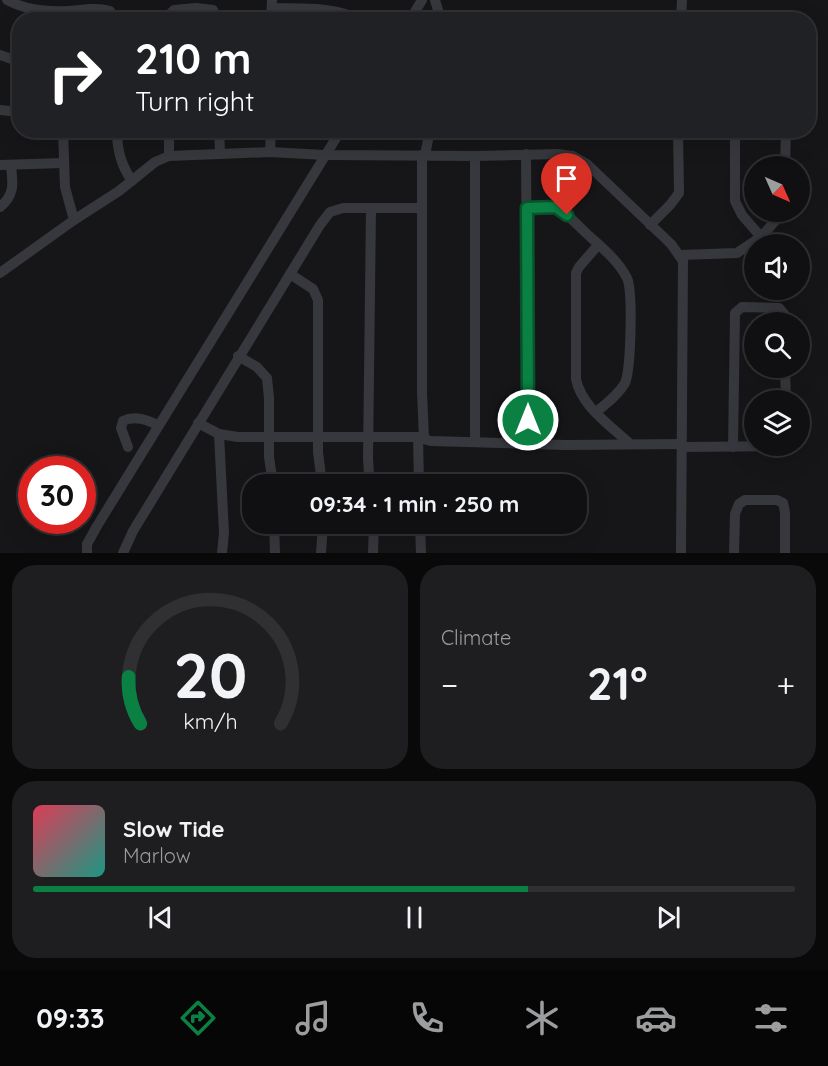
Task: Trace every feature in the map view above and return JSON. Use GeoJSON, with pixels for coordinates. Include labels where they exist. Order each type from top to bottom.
{"type":"FeatureCollection","features":[{"type":"Feature","properties":{"kind":"street"},"geometry":{"type":"LineString","coordinates":[[8,0],[26,8],[48,12]]}},
{"type":"Feature","properties":{"kind":"street"},"geometry":{"type":"LineString","coordinates":[[173,12],[196,4],[214,12]]}},
{"type":"Feature","properties":{"kind":"street"},"geometry":{"type":"LineString","coordinates":[[84,12],[102,9],[111,12]]}},
{"type":"Feature","properties":{"kind":"street"},"geometry":{"type":"LineString","coordinates":[[272,9],[296,12]]}},
{"type":"Feature","properties":{"kind":"street"},"geometry":{"type":"LineString","coordinates":[[63,138],[67,197],[74,220]]}},
{"type":"Feature","properties":{"kind":"street"},"geometry":{"type":"LineString","coordinates":[[117,138],[118,151],[132,181]]}},
{"type":"Feature","properties":{"kind":"street"},"geometry":{"type":"LineString","coordinates":[[169,138],[169,156]]}},
{"type":"Feature","properties":{"kind":"street"},"geometry":{"type":"LineString","coordinates":[[219,138],[219,152]]}},
{"type":"Feature","properties":{"kind":"street"},"geometry":{"type":"LineString","coordinates":[[270,138],[270,152]]}},
{"type":"Feature","properties":{"kind":"street"},"geometry":{"type":"LineString","coordinates":[[87,553],[89,540],[336,138]]}},
{"type":"Feature","properties":{"kind":"street"},"geometry":{"type":"LineString","coordinates":[[419,474],[422,392],[421,208],[424,155],[428,138]]}},
{"type":"Feature","properties":{"kind":"street"},"geometry":{"type":"LineString","coordinates":[[650,225],[670,205],[678,193],[678,138]]}},
{"type":"Feature","properties":{"kind":"street"},"geometry":{"type":"LineString","coordinates":[[735,138],[735,201],[742,214],[759,234]]}},
{"type":"Feature","properties":{"kind":"street"},"geometry":{"type":"LineString","coordinates":[[785,156],[786,138]]}},
{"type":"Feature","properties":{"kind":"street"},"geometry":{"type":"LineString","coordinates":[[0,273],[132,181],[155,162],[169,156],[219,152],[475,156],[558,154],[579,159],[594,170],[680,255],[683,266],[681,553]]}},
{"type":"Feature","properties":{"kind":"street"},"geometry":{"type":"LineString","coordinates":[[526,154],[528,443]]}},
{"type":"Feature","properties":{"kind":"street"},"geometry":{"type":"LineString","coordinates":[[475,156],[475,442]]}},
{"type":"Feature","properties":{"kind":"street"},"geometry":{"type":"LineString","coordinates":[[0,207],[8,201],[13,192],[6,165],[63,163]]}},
{"type":"Feature","properties":{"kind":"street"},"geometry":{"type":"LineString","coordinates":[[527,208],[556,207],[567,215],[622,270],[631,291],[629,364],[625,382],[596,412]]}},
{"type":"Feature","properties":{"kind":"street"},"geometry":{"type":"LineString","coordinates":[[123,553],[238,356],[330,212],[343,208],[421,208]]}},
{"type":"Feature","properties":{"kind":"street"},"geometry":{"type":"LineString","coordinates":[[370,474],[368,468],[371,208]]}},
{"type":"Feature","properties":{"kind":"street"},"geometry":{"type":"LineString","coordinates":[[764,234],[774,222]]}},
{"type":"Feature","properties":{"kind":"street"},"geometry":{"type":"LineString","coordinates":[[598,245],[579,267],[576,279],[576,379],[580,392],[596,412],[629,443]]}},
{"type":"Feature","properties":{"kind":"street"},"geometry":{"type":"LineString","coordinates":[[680,255],[737,253],[744,248]]}},
{"type":"Feature","properties":{"kind":"street"},"geometry":{"type":"LineString","coordinates":[[290,274],[313,289],[318,300],[318,437],[321,474]]}},
{"type":"Feature","properties":{"kind":"street"},"geometry":{"type":"LineString","coordinates":[[733,447],[735,313],[742,307],[779,308],[783,312]]}},
{"type":"Feature","properties":{"kind":"street"},"geometry":{"type":"LineString","coordinates":[[238,356],[256,367],[267,378],[272,474]]}},
{"type":"Feature","properties":{"kind":"street"},"geometry":{"type":"LineString","coordinates":[[128,447],[121,428],[123,421],[130,418],[142,419],[159,425]]}},
{"type":"Feature","properties":{"kind":"street"},"geometry":{"type":"LineString","coordinates":[[198,423],[219,434],[238,437],[421,438],[566,445],[629,443],[744,447]]}},
{"type":"Feature","properties":{"kind":"street"},"geometry":{"type":"LineString","coordinates":[[219,434],[224,533],[222,553]]}},
{"type":"Feature","properties":{"kind":"street"},"geometry":{"type":"LineString","coordinates":[[734,553],[735,514],[740,502],[777,500],[783,504],[785,512],[785,553]]}},
{"type":"Feature","properties":{"kind":"street"},"geometry":{"type":"LineString","coordinates":[[274,534],[275,553]]}},
{"type":"Feature","properties":{"kind":"street"},"geometry":{"type":"LineString","coordinates":[[321,553],[322,534]]}},
{"type":"Feature","properties":{"kind":"street"},"geometry":{"type":"LineString","coordinates":[[373,553],[374,534]]}},
{"type":"Feature","properties":{"kind":"street"},"geometry":{"type":"LineString","coordinates":[[420,534],[421,553]]}},
{"type":"Feature","properties":{"kind":"route"},"geometry":{"type":"LineString","coordinates":[[528,420],[527,208],[556,207],[567,215]]}}]}
